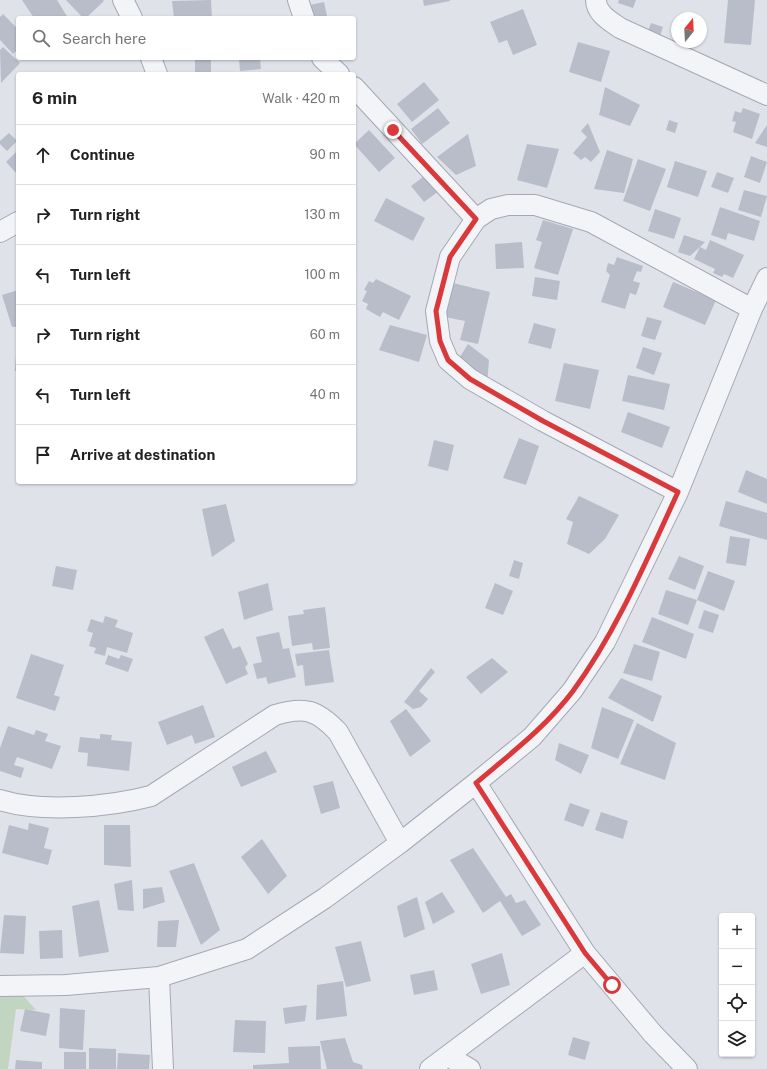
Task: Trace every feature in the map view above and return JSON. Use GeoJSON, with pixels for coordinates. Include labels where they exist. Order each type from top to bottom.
{"type":"FeatureCollection","features":[{"type":"Feature","properties":{"kind":"street"},"geometry":{"type":"LineString","coordinates":[[123,0],[131,16]]}},
{"type":"Feature","properties":{"kind":"street"},"geometry":{"type":"LineString","coordinates":[[298,0],[303,16]]}},
{"type":"Feature","properties":{"kind":"street"},"geometry":{"type":"LineString","coordinates":[[596,0],[596,6],[605,17],[620,28],[767,95]]}},
{"type":"Feature","properties":{"kind":"street"},"geometry":{"type":"LineString","coordinates":[[152,60],[156,72]]}},
{"type":"Feature","properties":{"kind":"street"},"geometry":{"type":"LineString","coordinates":[[324,60],[337,72]]}},
{"type":"Feature","properties":{"kind":"street"},"geometry":{"type":"LineString","coordinates":[[356,89],[476,219]]}},
{"type":"Feature","properties":{"kind":"street"},"geometry":{"type":"LineString","coordinates":[[678,492],[543,421],[470,379],[448,360],[440,341],[436,311],[450,257],[476,219],[491,209],[508,205],[535,205],[590,222],[752,309]]}},
{"type":"Feature","properties":{"kind":"street"},"geometry":{"type":"LineString","coordinates":[[0,232],[16,223]]}},
{"type":"Feature","properties":{"kind":"street"},"geometry":{"type":"LineString","coordinates":[[0,986],[66,985],[159,977],[247,949],[325,898],[400,843],[532,737],[572,691],[605,642],[678,492],[752,309],[767,278]]}},
{"type":"Feature","properties":{"kind":"street"},"geometry":{"type":"LineString","coordinates":[[0,800],[34,807],[53,807],[129,802],[151,796],[216,755],[275,715],[293,710],[312,711],[327,720],[338,732],[400,843]]}},
{"type":"Feature","properties":{"kind":"street"},"geometry":{"type":"LineString","coordinates":[[476,783],[585,953],[653,1034],[687,1069]]}},
{"type":"Feature","properties":{"kind":"street"},"geometry":{"type":"LineString","coordinates":[[430,1069],[585,953]]}},
{"type":"Feature","properties":{"kind":"street"},"geometry":{"type":"LineString","coordinates":[[159,977],[163,1069]]}},
{"type":"Feature","properties":{"kind":"street"},"geometry":{"type":"LineString","coordinates":[[448,1056],[470,1069]]}},
{"type":"Feature","properties":{"kind":"green space"},"geometry":{"type":"Polygon","coordinates":[[[0,992],[20,992],[36,1010],[16,1009],[8,1069],[0,1069],[0,992]]]}},
{"type":"Feature","properties":{"kind":"building"},"geometry":{"type":"Polygon","coordinates":[[[22,0],[57,0],[67,16],[33,16],[22,0]]]}},
{"type":"Feature","properties":{"kind":"building"},"geometry":{"type":"Polygon","coordinates":[[[66,0],[104,1],[88,16],[81,16],[66,0]]]}},
{"type":"Feature","properties":{"kind":"building"},"geometry":{"type":"Polygon","coordinates":[[[211,0],[212,16],[174,16],[172,1],[211,0]]]}},
{"type":"Feature","properties":{"kind":"building"},"geometry":{"type":"Polygon","coordinates":[[[423,0],[450,0],[450,1],[424,6],[423,0]]]}},
{"type":"Feature","properties":{"kind":"building"},"geometry":{"type":"Polygon","coordinates":[[[619,0],[636,0],[633,8],[618,3],[619,0]]]}},
{"type":"Feature","properties":{"kind":"building"},"geometry":{"type":"Polygon","coordinates":[[[728,0],[755,0],[751,45],[724,43],[728,0]]]}},
{"type":"Feature","properties":{"kind":"building"},"geometry":{"type":"Polygon","coordinates":[[[324,2],[327,16],[313,16],[310,5],[324,2]]]}},
{"type":"Feature","properties":{"kind":"building"},"geometry":{"type":"Polygon","coordinates":[[[523,9],[537,45],[513,55],[507,40],[499,43],[490,22],[523,9]]]}},
{"type":"Feature","properties":{"kind":"building"},"geometry":{"type":"Polygon","coordinates":[[[3,14],[16,27],[16,51],[13,54],[0,40],[0,17],[3,14]]]}},
{"type":"Feature","properties":{"kind":"building"},"geometry":{"type":"Polygon","coordinates":[[[651,23],[663,27],[660,36],[648,31],[651,23]]]}},
{"type":"Feature","properties":{"kind":"building"},"geometry":{"type":"Polygon","coordinates":[[[578,42],[610,51],[601,82],[569,72],[578,42]]]}},
{"type":"Feature","properties":{"kind":"building"},"geometry":{"type":"Polygon","coordinates":[[[3,47],[20,63],[1,83],[0,50],[3,47]]]}},
{"type":"Feature","properties":{"kind":"building"},"geometry":{"type":"Polygon","coordinates":[[[195,60],[211,60],[211,72],[195,72],[195,60]]]}},
{"type":"Feature","properties":{"kind":"building"},"geometry":{"type":"Polygon","coordinates":[[[239,60],[260,60],[261,69],[240,71],[239,60]]]}},
{"type":"Feature","properties":{"kind":"building"},"geometry":{"type":"Polygon","coordinates":[[[424,82],[439,100],[412,122],[397,104],[424,82]]]}},
{"type":"Feature","properties":{"kind":"building"},"geometry":{"type":"Polygon","coordinates":[[[605,87],[640,105],[630,126],[599,115],[605,87]]]}},
{"type":"Feature","properties":{"kind":"building"},"geometry":{"type":"Polygon","coordinates":[[[438,108],[450,123],[422,144],[411,129],[438,108]]]}},
{"type":"Feature","properties":{"kind":"building"},"geometry":{"type":"Polygon","coordinates":[[[743,108],[760,114],[752,139],[733,132],[736,122],[732,121],[735,111],[741,113],[743,108]]]}},
{"type":"Feature","properties":{"kind":"building"},"geometry":{"type":"Polygon","coordinates":[[[669,120],[678,123],[675,133],[666,130],[669,120]]]}},
{"type":"Feature","properties":{"kind":"building"},"geometry":{"type":"Polygon","coordinates":[[[588,123],[600,152],[591,162],[585,157],[581,160],[573,153],[587,137],[581,131],[588,123]]]}},
{"type":"Feature","properties":{"kind":"building"},"geometry":{"type":"Polygon","coordinates":[[[767,125],[767,147],[755,143],[767,125]]]}},
{"type":"Feature","properties":{"kind":"building"},"geometry":{"type":"Polygon","coordinates":[[[369,130],[395,158],[379,172],[356,146],[356,142],[369,130]]]}},
{"type":"Feature","properties":{"kind":"building"},"geometry":{"type":"Polygon","coordinates":[[[9,133],[16,140],[16,142],[7,151],[0,144],[0,141],[9,133]]]}},
{"type":"Feature","properties":{"kind":"building"},"geometry":{"type":"Polygon","coordinates":[[[468,134],[476,166],[456,175],[437,157],[468,134]]]}},
{"type":"Feature","properties":{"kind":"building"},"geometry":{"type":"Polygon","coordinates":[[[527,144],[559,149],[547,188],[517,180],[527,144]]]}},
{"type":"Feature","properties":{"kind":"building"},"geometry":{"type":"Polygon","coordinates":[[[607,150],[633,159],[624,193],[594,189],[607,150]]]}},
{"type":"Feature","properties":{"kind":"building"},"geometry":{"type":"Polygon","coordinates":[[[16,152],[16,173],[6,162],[16,152]]]}},
{"type":"Feature","properties":{"kind":"building"},"geometry":{"type":"Polygon","coordinates":[[[751,156],[767,162],[760,183],[744,177],[751,156]]]}},
{"type":"Feature","properties":{"kind":"building"},"geometry":{"type":"Polygon","coordinates":[[[638,159],[666,169],[650,211],[623,201],[638,159]]]}},
{"type":"Feature","properties":{"kind":"building"},"geometry":{"type":"Polygon","coordinates":[[[675,161],[707,171],[698,197],[667,187],[675,161]]]}},
{"type":"Feature","properties":{"kind":"building"},"geometry":{"type":"Polygon","coordinates":[[[717,172],[734,178],[728,193],[711,187],[717,172]]]}},
{"type":"Feature","properties":{"kind":"building"},"geometry":{"type":"Polygon","coordinates":[[[427,174],[439,191],[424,202],[411,186],[427,174]]]}},
{"type":"Feature","properties":{"kind":"building"},"geometry":{"type":"Polygon","coordinates":[[[744,190],[767,196],[761,217],[738,210],[744,190]]]}},
{"type":"Feature","properties":{"kind":"building"},"geometry":{"type":"Polygon","coordinates":[[[386,198],[425,218],[413,241],[374,221],[386,198]]]}},
{"type":"Feature","properties":{"kind":"building"},"geometry":{"type":"Polygon","coordinates":[[[720,207],[760,221],[754,241],[728,233],[726,240],[711,235],[720,207]]]}},
{"type":"Feature","properties":{"kind":"building"},"geometry":{"type":"Polygon","coordinates":[[[655,209],[681,218],[674,239],[648,231],[655,209]]]}},
{"type":"Feature","properties":{"kind":"building"},"geometry":{"type":"Polygon","coordinates":[[[543,220],[573,229],[558,275],[534,268],[542,242],[536,240],[543,220]]]}},
{"type":"Feature","properties":{"kind":"building"},"geometry":{"type":"Polygon","coordinates":[[[684,235],[705,242],[690,256],[678,252],[684,235]]]}},
{"type":"Feature","properties":{"kind":"building"},"geometry":{"type":"Polygon","coordinates":[[[710,240],[744,255],[733,278],[724,274],[722,277],[713,273],[715,269],[694,259],[700,247],[706,250],[710,240]]]}},
{"type":"Feature","properties":{"kind":"building"},"geometry":{"type":"Polygon","coordinates":[[[522,242],[524,268],[496,269],[495,244],[522,242]]]}},
{"type":"Feature","properties":{"kind":"building"},"geometry":{"type":"Polygon","coordinates":[[[617,257],[643,266],[641,272],[637,271],[633,281],[640,283],[636,295],[630,293],[625,309],[601,302],[610,275],[606,271],[608,263],[614,265],[617,257]]]}},
{"type":"Feature","properties":{"kind":"building"},"geometry":{"type":"Polygon","coordinates":[[[535,277],[560,281],[557,300],[532,296],[535,277]]]}},
{"type":"Feature","properties":{"kind":"building"},"geometry":{"type":"Polygon","coordinates":[[[376,279],[411,296],[399,320],[383,312],[380,317],[366,309],[368,304],[362,301],[367,291],[364,290],[369,281],[373,283],[376,279]]]}},
{"type":"Feature","properties":{"kind":"building"},"geometry":{"type":"Polygon","coordinates":[[[673,282],[716,300],[705,325],[663,307],[673,282]]]}},
{"type":"Feature","properties":{"kind":"building"},"geometry":{"type":"Polygon","coordinates":[[[453,283],[490,292],[478,344],[460,340],[465,321],[445,317],[453,283]]]}},
{"type":"Feature","properties":{"kind":"building"},"geometry":{"type":"Polygon","coordinates":[[[16,291],[16,327],[12,327],[2,295],[16,291]]]}},
{"type":"Feature","properties":{"kind":"building"},"geometry":{"type":"Polygon","coordinates":[[[647,317],[662,321],[655,340],[641,336],[647,317]]]}},
{"type":"Feature","properties":{"kind":"building"},"geometry":{"type":"Polygon","coordinates":[[[534,323],[556,329],[551,349],[528,343],[534,323]]]}},
{"type":"Feature","properties":{"kind":"building"},"geometry":{"type":"Polygon","coordinates":[[[390,325],[427,335],[419,362],[379,350],[390,325]]]}},
{"type":"Feature","properties":{"kind":"building"},"geometry":{"type":"Polygon","coordinates":[[[468,344],[489,360],[487,385],[458,360],[468,344]]]}},
{"type":"Feature","properties":{"kind":"building"},"geometry":{"type":"Polygon","coordinates":[[[643,347],[662,353],[654,375],[636,368],[643,347]]]}},
{"type":"Feature","properties":{"kind":"building"},"geometry":{"type":"Polygon","coordinates":[[[564,363],[599,370],[590,409],[555,401],[564,363]]]}},
{"type":"Feature","properties":{"kind":"building"},"geometry":{"type":"Polygon","coordinates":[[[628,375],[670,384],[664,410],[622,401],[628,375]]]}},
{"type":"Feature","properties":{"kind":"building"},"geometry":{"type":"Polygon","coordinates":[[[628,412],[670,427],[662,448],[621,432],[628,412]]]}},
{"type":"Feature","properties":{"kind":"building"},"geometry":{"type":"Polygon","coordinates":[[[519,438],[539,446],[526,485],[503,478],[519,438]]]}},
{"type":"Feature","properties":{"kind":"building"},"geometry":{"type":"Polygon","coordinates":[[[434,440],[454,445],[448,471],[428,466],[434,440]]]}},
{"type":"Feature","properties":{"kind":"building"},"geometry":{"type":"Polygon","coordinates":[[[746,470],[767,479],[767,504],[738,492],[746,470]]]}},
{"type":"Feature","properties":{"kind":"building"},"geometry":{"type":"Polygon","coordinates":[[[579,496],[619,515],[605,539],[589,554],[567,544],[573,522],[566,519],[579,496]]]}},
{"type":"Feature","properties":{"kind":"building"},"geometry":{"type":"Polygon","coordinates":[[[726,501],[767,513],[767,540],[719,526],[726,501]]]}},
{"type":"Feature","properties":{"kind":"building"},"geometry":{"type":"Polygon","coordinates":[[[226,504],[235,541],[212,557],[202,509],[226,504]]]}},
{"type":"Feature","properties":{"kind":"building"},"geometry":{"type":"Polygon","coordinates":[[[730,536],[750,539],[746,566],[726,563],[730,536]]]}},
{"type":"Feature","properties":{"kind":"building"},"geometry":{"type":"Polygon","coordinates":[[[679,556],[704,566],[695,590],[668,579],[679,556]]]}},
{"type":"Feature","properties":{"kind":"building"},"geometry":{"type":"Polygon","coordinates":[[[514,560],[523,563],[519,579],[509,576],[514,560]]]}},
{"type":"Feature","properties":{"kind":"building"},"geometry":{"type":"Polygon","coordinates":[[[56,566],[77,570],[73,590],[52,586],[56,566]]]}},
{"type":"Feature","properties":{"kind":"building"},"geometry":{"type":"Polygon","coordinates":[[[708,571],[735,581],[724,611],[697,600],[708,571]]]}},
{"type":"Feature","properties":{"kind":"building"},"geometry":{"type":"Polygon","coordinates":[[[268,583],[273,610],[244,620],[238,592],[268,583]]]}},
{"type":"Feature","properties":{"kind":"building"},"geometry":{"type":"Polygon","coordinates":[[[495,583],[513,591],[503,615],[485,608],[495,583]]]}},
{"type":"Feature","properties":{"kind":"building"},"geometry":{"type":"Polygon","coordinates":[[[666,590],[697,600],[688,625],[658,614],[666,590]]]}},
{"type":"Feature","properties":{"kind":"building"},"geometry":{"type":"Polygon","coordinates":[[[325,607],[330,648],[313,650],[312,643],[292,646],[288,616],[304,614],[303,610],[325,607]]]}},
{"type":"Feature","properties":{"kind":"building"},"geometry":{"type":"Polygon","coordinates":[[[704,610],[719,615],[713,633],[698,628],[704,610]]]}},
{"type":"Feature","properties":{"kind":"building"},"geometry":{"type":"Polygon","coordinates":[[[105,616],[118,620],[115,627],[133,633],[127,653],[107,647],[105,656],[94,653],[96,648],[89,646],[93,633],[87,631],[91,619],[103,623],[105,616]]]}},
{"type":"Feature","properties":{"kind":"building"},"geometry":{"type":"Polygon","coordinates":[[[652,617],[694,634],[686,659],[642,642],[652,617]]]}},
{"type":"Feature","properties":{"kind":"building"},"geometry":{"type":"Polygon","coordinates":[[[223,628],[233,649],[240,646],[248,664],[245,667],[248,674],[226,684],[204,637],[223,628]]]}},
{"type":"Feature","properties":{"kind":"building"},"geometry":{"type":"Polygon","coordinates":[[[279,632],[283,649],[289,648],[296,677],[268,684],[266,677],[257,679],[253,664],[262,662],[256,637],[279,632]]]}},
{"type":"Feature","properties":{"kind":"building"},"geometry":{"type":"Polygon","coordinates":[[[634,644],[660,652],[652,681],[623,673],[634,644]]]}},
{"type":"Feature","properties":{"kind":"building"},"geometry":{"type":"Polygon","coordinates":[[[329,650],[334,682],[305,686],[303,665],[297,666],[295,654],[329,650]]]}},
{"type":"Feature","properties":{"kind":"building"},"geometry":{"type":"Polygon","coordinates":[[[31,654],[64,665],[54,695],[60,697],[55,711],[16,698],[31,654]]]}},
{"type":"Feature","properties":{"kind":"building"},"geometry":{"type":"Polygon","coordinates":[[[108,655],[119,659],[121,655],[133,659],[128,672],[105,664],[108,655]]]}},
{"type":"Feature","properties":{"kind":"building"},"geometry":{"type":"Polygon","coordinates":[[[492,658],[508,672],[481,694],[466,677],[492,658]]]}},
{"type":"Feature","properties":{"kind":"building"},"geometry":{"type":"Polygon","coordinates":[[[431,668],[435,672],[419,691],[428,699],[421,707],[413,709],[404,702],[431,668]]]}},
{"type":"Feature","properties":{"kind":"building"},"geometry":{"type":"Polygon","coordinates":[[[621,678],[662,696],[653,722],[608,698],[621,678]]]}},
{"type":"Feature","properties":{"kind":"building"},"geometry":{"type":"Polygon","coordinates":[[[203,705],[215,737],[195,744],[192,735],[167,745],[158,722],[203,705]]]}},
{"type":"Feature","properties":{"kind":"building"},"geometry":{"type":"Polygon","coordinates":[[[602,707],[634,720],[618,759],[591,748],[602,707]]]}},
{"type":"Feature","properties":{"kind":"building"},"geometry":{"type":"Polygon","coordinates":[[[406,709],[431,741],[410,757],[390,721],[406,709]]]}},
{"type":"Feature","properties":{"kind":"building"},"geometry":{"type":"Polygon","coordinates":[[[637,723],[676,743],[665,780],[620,764],[637,723]]]}},
{"type":"Feature","properties":{"kind":"building"},"geometry":{"type":"Polygon","coordinates":[[[8,726],[34,735],[36,730],[48,734],[45,741],[61,746],[52,769],[17,757],[14,765],[24,768],[21,778],[0,771],[0,748],[8,726]]]}},
{"type":"Feature","properties":{"kind":"building"},"geometry":{"type":"Polygon","coordinates":[[[100,734],[112,735],[111,740],[132,742],[129,771],[87,766],[88,753],[78,752],[80,737],[100,739],[100,734]]]}},
{"type":"Feature","properties":{"kind":"building"},"geometry":{"type":"Polygon","coordinates":[[[559,743],[589,755],[581,774],[555,760],[559,743]]]}},
{"type":"Feature","properties":{"kind":"building"},"geometry":{"type":"Polygon","coordinates":[[[266,751],[277,772],[241,787],[232,767],[266,751]]]}},
{"type":"Feature","properties":{"kind":"building"},"geometry":{"type":"Polygon","coordinates":[[[333,781],[340,808],[321,814],[313,786],[333,781]]]}},
{"type":"Feature","properties":{"kind":"building"},"geometry":{"type":"Polygon","coordinates":[[[570,803],[590,810],[583,827],[564,820],[570,803]]]}},
{"type":"Feature","properties":{"kind":"building"},"geometry":{"type":"Polygon","coordinates":[[[601,812],[628,821],[623,839],[595,830],[601,812]]]}},
{"type":"Feature","properties":{"kind":"building"},"geometry":{"type":"Polygon","coordinates":[[[29,823],[49,828],[44,848],[52,850],[48,865],[2,853],[9,825],[28,830],[29,823]]]}},
{"type":"Feature","properties":{"kind":"building"},"geometry":{"type":"Polygon","coordinates":[[[104,825],[130,825],[131,867],[104,865],[104,825]]]}},
{"type":"Feature","properties":{"kind":"building"},"geometry":{"type":"Polygon","coordinates":[[[262,839],[287,876],[268,894],[241,857],[262,839]]]}},
{"type":"Feature","properties":{"kind":"building"},"geometry":{"type":"Polygon","coordinates":[[[473,848],[506,897],[511,894],[516,903],[525,900],[541,925],[522,936],[500,901],[483,913],[450,860],[473,848]]]}},
{"type":"Feature","properties":{"kind":"building"},"geometry":{"type":"Polygon","coordinates":[[[194,863],[220,930],[201,945],[169,871],[194,863]]]}},
{"type":"Feature","properties":{"kind":"building"},"geometry":{"type":"Polygon","coordinates":[[[132,880],[134,911],[118,910],[114,884],[132,880]]]}},
{"type":"Feature","properties":{"kind":"building"},"geometry":{"type":"Polygon","coordinates":[[[162,887],[165,902],[143,909],[143,889],[162,887]]]}},
{"type":"Feature","properties":{"kind":"building"},"geometry":{"type":"Polygon","coordinates":[[[442,892],[455,912],[433,924],[425,902],[442,892]]]}},
{"type":"Feature","properties":{"kind":"building"},"geometry":{"type":"Polygon","coordinates":[[[417,897],[425,929],[404,938],[397,906],[417,897]]]}},
{"type":"Feature","properties":{"kind":"building"},"geometry":{"type":"Polygon","coordinates":[[[99,900],[109,952],[79,957],[72,906],[99,900]]]}},
{"type":"Feature","properties":{"kind":"building"},"geometry":{"type":"Polygon","coordinates":[[[4,915],[26,916],[24,954],[0,953],[4,915]]]}},
{"type":"Feature","properties":{"kind":"building"},"geometry":{"type":"Polygon","coordinates":[[[179,920],[176,947],[157,947],[158,921],[179,920]]]}},
{"type":"Feature","properties":{"kind":"building"},"geometry":{"type":"Polygon","coordinates":[[[62,930],[63,958],[40,959],[39,931],[62,930]]]}},
{"type":"Feature","properties":{"kind":"building"},"geometry":{"type":"Polygon","coordinates":[[[361,941],[371,981],[346,987],[335,947],[361,941]]]}},
{"type":"Feature","properties":{"kind":"building"},"geometry":{"type":"Polygon","coordinates":[[[502,953],[510,985],[481,994],[471,964],[502,953]]]}},
{"type":"Feature","properties":{"kind":"building"},"geometry":{"type":"Polygon","coordinates":[[[434,970],[438,990],[414,995],[410,975],[434,970]]]}},
{"type":"Feature","properties":{"kind":"building"},"geometry":{"type":"Polygon","coordinates":[[[343,981],[347,1016],[316,1020],[317,985],[343,981]]]}},
{"type":"Feature","properties":{"kind":"building"},"geometry":{"type":"Polygon","coordinates":[[[307,1005],[305,1021],[285,1024],[283,1008],[307,1005]]]}},
{"type":"Feature","properties":{"kind":"building"},"geometry":{"type":"Polygon","coordinates":[[[60,1008],[85,1010],[83,1050],[59,1048],[60,1008]]]}},
{"type":"Feature","properties":{"kind":"building"},"geometry":{"type":"Polygon","coordinates":[[[25,1009],[50,1014],[46,1036],[20,1031],[25,1009]]]}},
{"type":"Feature","properties":{"kind":"building"},"geometry":{"type":"Polygon","coordinates":[[[235,1020],[266,1021],[265,1053],[233,1052],[235,1020]]]}},
{"type":"Feature","properties":{"kind":"building"},"geometry":{"type":"Polygon","coordinates":[[[573,1037],[590,1042],[585,1060],[568,1055],[573,1037]]]}},
{"type":"Feature","properties":{"kind":"building"},"geometry":{"type":"Polygon","coordinates":[[[345,1038],[353,1062],[362,1065],[363,1069],[327,1069],[320,1041],[345,1038]]]}},
{"type":"Feature","properties":{"kind":"building"},"geometry":{"type":"Polygon","coordinates":[[[320,1046],[321,1069],[253,1069],[253,1065],[289,1063],[288,1047],[320,1046]]]}},
{"type":"Feature","properties":{"kind":"building"},"geometry":{"type":"Polygon","coordinates":[[[89,1048],[116,1049],[116,1069],[89,1069],[89,1048]]]}},
{"type":"Feature","properties":{"kind":"building"},"geometry":{"type":"Polygon","coordinates":[[[64,1052],[86,1052],[86,1069],[64,1069],[64,1052]]]}},
{"type":"Feature","properties":{"kind":"building"},"geometry":{"type":"Polygon","coordinates":[[[118,1053],[150,1055],[149,1069],[117,1069],[118,1053]]]}},
{"type":"Feature","properties":{"kind":"building"},"geometry":{"type":"Polygon","coordinates":[[[16,1060],[42,1062],[42,1069],[15,1069],[16,1060]]]}},
{"type":"Feature","properties":{"kind":"route"},"geometry":{"type":"LineString","coordinates":[[393,130],[476,219],[450,257],[436,311],[440,341],[448,360],[470,379],[543,421],[678,492],[650,553],[605,642],[572,691],[532,737],[476,783],[585,953],[612,985]]}}]}
